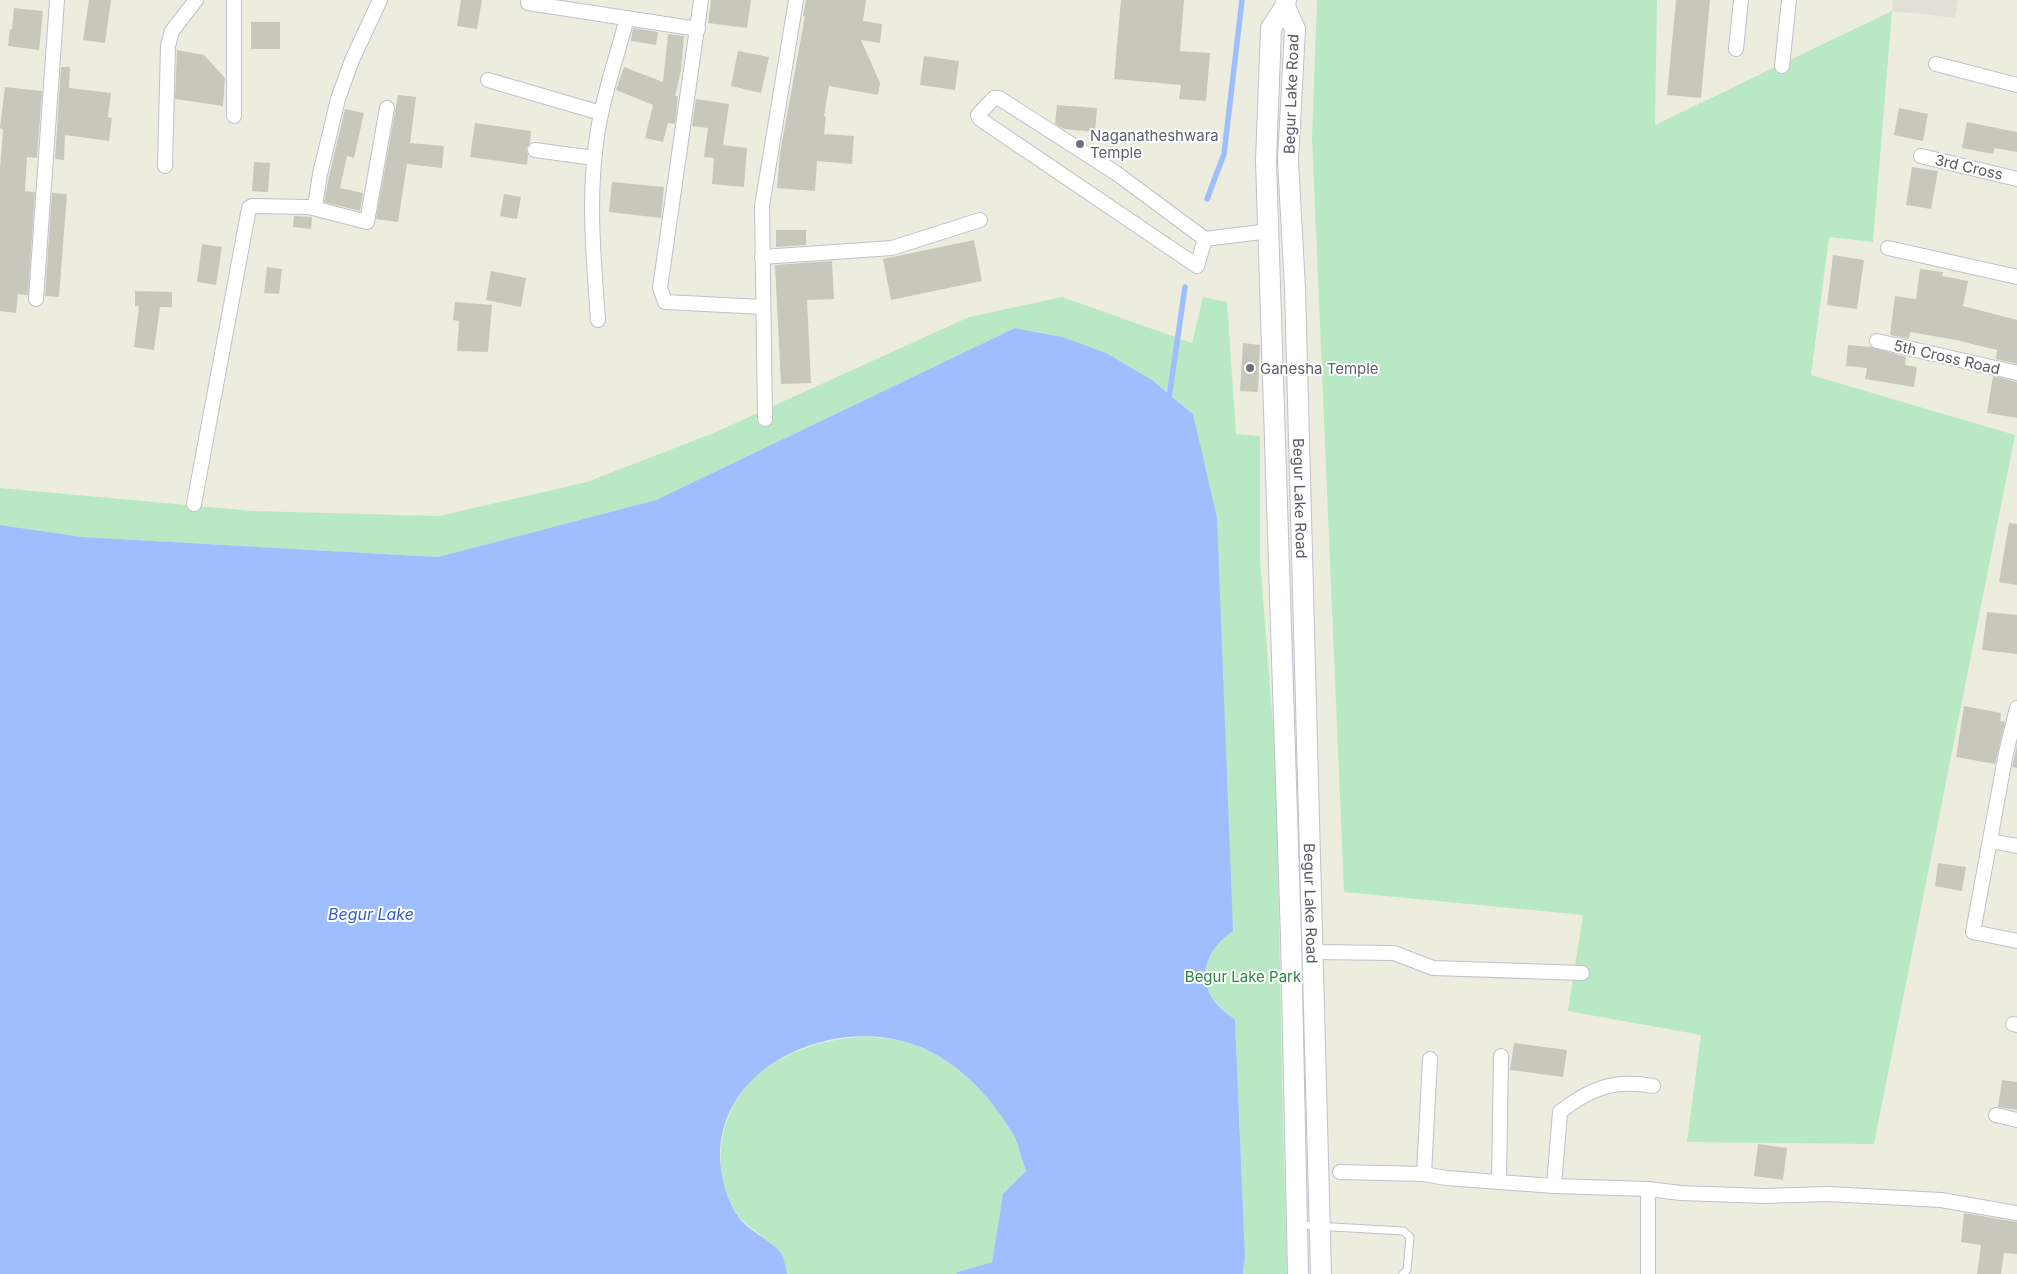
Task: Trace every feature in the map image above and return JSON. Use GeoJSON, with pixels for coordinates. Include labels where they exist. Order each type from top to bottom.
{"type":"FeatureCollection","features":[{"type":"Feature","properties":{"kind":"main road","name":"Begur Lake Road"},"geometry":{"type":"LineString","coordinates":[[1285,3],[1271,28],[1266,161],[1272,288],[1291,938],[1298,1274]]}},
{"type":"Feature","properties":{"kind":"main road","name":"Begur Lake Road"},"geometry":{"type":"LineString","coordinates":[[1285,3],[1295,29],[1288,161],[1294,288],[1304,624],[1321,1274]]}},
{"type":"Feature","properties":{"kind":"main road"},"geometry":{"type":"LineString","coordinates":[[1272,288],[1294,288]]}},
{"type":"Feature","properties":{"kind":"main road"},"geometry":{"type":"LineString","coordinates":[[1281,625],[1304,624]]}},
{"type":"Feature","properties":{"kind":"street"},"geometry":{"type":"LineString","coordinates":[[36,299],[57,0]]}},
{"type":"Feature","properties":{"kind":"street"},"geometry":{"type":"LineString","coordinates":[[165,166],[168,46],[172,31],[196,0]]}},
{"type":"Feature","properties":{"kind":"street"},"geometry":{"type":"LineString","coordinates":[[234,0],[234,116]]}},
{"type":"Feature","properties":{"kind":"street"},"geometry":{"type":"LineString","coordinates":[[309,207],[313,206],[316,200],[320,174],[338,99],[352,60],[380,0]]}},
{"type":"Feature","properties":{"kind":"street"},"geometry":{"type":"LineString","coordinates":[[528,0],[528,3],[698,29]]}},
{"type":"Feature","properties":{"kind":"street"},"geometry":{"type":"LineString","coordinates":[[702,0],[660,288],[664,302],[763,307]]}},
{"type":"Feature","properties":{"kind":"street"},"geometry":{"type":"LineString","coordinates":[[765,419],[761,214],[796,0]]}},
{"type":"Feature","properties":{"kind":"street"},"geometry":{"type":"LineString","coordinates":[[1736,49],[1741,0]]}},
{"type":"Feature","properties":{"kind":"street"},"geometry":{"type":"LineString","coordinates":[[1782,66],[1789,0]]}},
{"type":"Feature","properties":{"kind":"street"},"geometry":{"type":"LineString","coordinates":[[598,320],[592,213],[594,158],[601,113],[628,18]]}},
{"type":"Feature","properties":{"kind":"street"},"geometry":{"type":"LineString","coordinates":[[1936,64],[2017,85]]}},
{"type":"Feature","properties":{"kind":"street"},"geometry":{"type":"LineString","coordinates":[[488,80],[601,113]]}},
{"type":"Feature","properties":{"kind":"street"},"geometry":{"type":"LineString","coordinates":[[1205,239],[1198,266],[980,119],[978,115],[994,98],[999,98],[1116,173],[1205,239],[1269,231]]}},
{"type":"Feature","properties":{"kind":"street"},"geometry":{"type":"LineString","coordinates":[[194,504],[248,208],[252,206],[309,207],[367,222],[387,108]]}},
{"type":"Feature","properties":{"kind":"street"},"geometry":{"type":"LineString","coordinates":[[535,150],[594,158]]}},
{"type":"Feature","properties":{"kind":"street","name":"3rd Cross"},"geometry":{"type":"LineString","coordinates":[[1920,156],[2017,179]]}},
{"type":"Feature","properties":{"kind":"street"},"geometry":{"type":"LineString","coordinates":[[762,257],[892,248],[980,220]]}},
{"type":"Feature","properties":{"kind":"street"},"geometry":{"type":"LineString","coordinates":[[1888,248],[2017,277]]}},
{"type":"Feature","properties":{"kind":"street","name":"5th Cross Road"},"geometry":{"type":"LineString","coordinates":[[1877,341],[2017,373]]}},
{"type":"Feature","properties":{"kind":"street"},"geometry":{"type":"LineString","coordinates":[[2017,708],[2012,754],[1991,840],[1973,932],[2017,941]]}},
{"type":"Feature","properties":{"kind":"street"},"geometry":{"type":"LineString","coordinates":[[1991,840],[2017,846]]}},
{"type":"Feature","properties":{"kind":"street"},"geometry":{"type":"LineString","coordinates":[[1313,952],[1394,953],[1433,968],[1582,973]]}},
{"type":"Feature","properties":{"kind":"street"},"geometry":{"type":"LineString","coordinates":[[1498,1181],[1501,1056]]}},
{"type":"Feature","properties":{"kind":"street"},"geometry":{"type":"LineString","coordinates":[[1424,1174],[1430,1059]]}},
{"type":"Feature","properties":{"kind":"street"},"geometry":{"type":"LineString","coordinates":[[1554,1186],[1560,1112],[1572,1102],[1604,1086],[1633,1082],[1653,1086]]}},
{"type":"Feature","properties":{"kind":"street"},"geometry":{"type":"LineString","coordinates":[[1996,1115],[2017,1120]]}},
{"type":"Feature","properties":{"kind":"street"},"geometry":{"type":"LineString","coordinates":[[1340,1172],[1424,1174],[1446,1178],[1554,1186],[1648,1189],[1681,1193],[1764,1196],[1828,1194],[1941,1200],[2017,1213]]}},
{"type":"Feature","properties":{"kind":"street"},"geometry":{"type":"LineString","coordinates":[[1648,1189],[1648,1274]]}},
{"type":"Feature","properties":{"kind":"lane"},"geometry":{"type":"LineString","coordinates":[[1297,1225],[1403,1231],[1410,1237],[1407,1270],[1403,1274]]}},
{"type":"Feature","properties":{"kind":"shaded area"},"geometry":{"type":"Polygon","coordinates":[[[1893,0],[1958,0],[1955,18],[1892,11],[1893,0]]]}},
{"type":"Feature","properties":{"kind":"green space"},"geometry":{"type":"Polygon","coordinates":[[[1317,0],[1657,0],[1655,125],[1892,11],[1873,242],[1829,237],[1811,375],[2015,435],[1874,1144],[1687,1142],[1701,1035],[1568,1011],[1583,915],[1344,892],[1312,137],[1317,0]]]}},
{"type":"Feature","properties":{"kind":"green space","name":"Begur Lake Park"},"geometry":{"type":"Polygon","coordinates":[[[1062,297],[1192,343],[1203,297],[1227,302],[1236,434],[1260,436],[1260,559],[1276,764],[1287,1274],[1243,1274],[1245,1257],[1235,1019],[1215,1002],[1209,992],[1206,981],[1209,959],[1215,947],[1224,937],[1193,414],[1153,381],[1132,368],[1089,347],[1066,339],[1015,328],[656,500],[438,557],[82,537],[0,525],[0,488],[253,511],[439,516],[587,482],[716,432],[969,317],[1062,297]]]}},
{"type":"Feature","properties":{"kind":"green space"},"geometry":{"type":"Polygon","coordinates":[[[858,1037],[893,1039],[928,1051],[970,1080],[1005,1119],[1020,1152],[1026,1172],[1003,1195],[992,1262],[956,1274],[787,1274],[780,1252],[768,1240],[748,1226],[737,1213],[728,1197],[723,1180],[721,1171],[721,1143],[730,1112],[742,1093],[756,1077],[773,1064],[793,1053],[814,1045],[858,1037]]]}},
{"type":"Feature","properties":{"kind":"water","name":"Begur Lake"},"geometry":{"type":"Polygon","coordinates":[[[1015,328],[1062,337],[1106,353],[1152,380],[1193,414],[1217,518],[1233,931],[1212,952],[1205,976],[1207,988],[1213,999],[1222,1010],[1235,1019],[1245,1257],[1243,1274],[956,1274],[992,1262],[1003,1194],[1026,1171],[1015,1139],[992,1103],[969,1079],[943,1059],[915,1045],[884,1037],[851,1037],[818,1043],[787,1055],[760,1073],[739,1096],[725,1125],[720,1158],[723,1182],[728,1198],[744,1224],[781,1253],[787,1274],[0,1274],[0,525],[82,537],[438,557],[656,500],[1015,328]]]}},
{"type":"Feature","properties":{"kind":"building"},"geometry":{"type":"Polygon","coordinates":[[[89,0],[111,0],[105,43],[83,40],[89,0]]]}},
{"type":"Feature","properties":{"kind":"building"},"geometry":{"type":"Polygon","coordinates":[[[461,0],[482,0],[477,29],[457,26],[461,0]]]}},
{"type":"Feature","properties":{"kind":"building"},"geometry":{"type":"Polygon","coordinates":[[[711,0],[751,0],[747,28],[708,23],[711,0]]]}},
{"type":"Feature","properties":{"kind":"building"},"geometry":{"type":"Polygon","coordinates":[[[806,0],[866,0],[863,21],[882,24],[880,43],[861,40],[880,83],[878,95],[829,86],[824,116],[826,117],[824,134],[854,136],[852,164],[817,161],[815,191],[777,188],[780,153],[805,16],[803,16],[806,0]]]}},
{"type":"Feature","properties":{"kind":"building"},"geometry":{"type":"Polygon","coordinates":[[[1121,0],[1184,0],[1180,51],[1210,53],[1206,101],[1179,99],[1181,85],[1114,79],[1121,0]]]}},
{"type":"Feature","properties":{"kind":"building"},"geometry":{"type":"Polygon","coordinates":[[[1676,0],[1710,0],[1701,98],[1667,95],[1676,0]]]}},
{"type":"Feature","properties":{"kind":"building"},"geometry":{"type":"Polygon","coordinates":[[[14,8],[43,11],[39,50],[8,46],[14,8]]]}},
{"type":"Feature","properties":{"kind":"building"},"geometry":{"type":"Polygon","coordinates":[[[251,22],[280,22],[280,49],[251,49],[251,22]]]}},
{"type":"Feature","properties":{"kind":"building"},"geometry":{"type":"Polygon","coordinates":[[[633,28],[658,32],[656,45],[631,41],[633,28]]]}},
{"type":"Feature","properties":{"kind":"building"},"geometry":{"type":"Polygon","coordinates":[[[668,34],[684,36],[681,70],[675,96],[678,96],[675,124],[668,123],[663,142],[645,138],[653,105],[616,90],[624,67],[663,82],[668,34]]]}},
{"type":"Feature","properties":{"kind":"building"},"geometry":{"type":"Polygon","coordinates":[[[177,50],[204,55],[225,78],[223,106],[175,99],[177,50]]]}},
{"type":"Feature","properties":{"kind":"building"},"geometry":{"type":"Polygon","coordinates":[[[738,51],[769,57],[761,93],[731,86],[738,51]]]}},
{"type":"Feature","properties":{"kind":"building"},"geometry":{"type":"Polygon","coordinates":[[[924,56],[959,61],[955,90],[920,85],[924,56]]]}},
{"type":"Feature","properties":{"kind":"building"},"geometry":{"type":"Polygon","coordinates":[[[61,67],[70,67],[69,88],[111,93],[108,117],[112,118],[109,141],[65,135],[64,160],[55,159],[61,67]]]}},
{"type":"Feature","properties":{"kind":"building"},"geometry":{"type":"Polygon","coordinates":[[[5,87],[42,91],[37,158],[27,157],[25,191],[35,192],[28,295],[18,294],[16,313],[0,311],[0,169],[3,130],[0,128],[5,87]]]}},
{"type":"Feature","properties":{"kind":"building"},"geometry":{"type":"Polygon","coordinates":[[[398,95],[416,97],[410,143],[444,146],[442,168],[407,164],[398,222],[376,219],[398,95]]]}},
{"type":"Feature","properties":{"kind":"building"},"geometry":{"type":"Polygon","coordinates":[[[696,99],[729,104],[723,145],[747,148],[744,187],[712,184],[714,158],[704,157],[708,128],[692,126],[696,99]]]}},
{"type":"Feature","properties":{"kind":"building"},"geometry":{"type":"Polygon","coordinates":[[[1057,105],[1097,108],[1095,132],[1064,129],[1055,124],[1057,105]]]}},
{"type":"Feature","properties":{"kind":"building"},"geometry":{"type":"Polygon","coordinates":[[[1899,108],[1928,114],[1923,141],[1894,135],[1899,108]]]}},
{"type":"Feature","properties":{"kind":"building"},"geometry":{"type":"Polygon","coordinates":[[[345,109],[364,113],[354,158],[347,156],[340,188],[363,193],[360,211],[324,202],[345,109]]]}},
{"type":"Feature","properties":{"kind":"building"},"geometry":{"type":"Polygon","coordinates":[[[1967,122],[2017,132],[2017,152],[1995,148],[1993,154],[1962,148],[1967,122]]]}},
{"type":"Feature","properties":{"kind":"building"},"geometry":{"type":"Polygon","coordinates":[[[475,123],[531,131],[530,143],[526,149],[528,155],[527,165],[470,157],[475,123]]]}},
{"type":"Feature","properties":{"kind":"building"},"geometry":{"type":"Polygon","coordinates":[[[254,162],[270,163],[268,192],[252,191],[254,162]]]}},
{"type":"Feature","properties":{"kind":"building"},"geometry":{"type":"Polygon","coordinates":[[[1912,167],[1938,171],[1931,209],[1906,205],[1912,167]]]}},
{"type":"Feature","properties":{"kind":"building"},"geometry":{"type":"Polygon","coordinates":[[[612,182],[664,187],[661,218],[609,212],[612,182]]]}},
{"type":"Feature","properties":{"kind":"building"},"geometry":{"type":"Polygon","coordinates":[[[52,193],[67,194],[59,297],[45,296],[52,193]]]}},
{"type":"Feature","properties":{"kind":"building"},"geometry":{"type":"Polygon","coordinates":[[[504,194],[521,197],[517,219],[500,216],[504,194]]]}},
{"type":"Feature","properties":{"kind":"building"},"geometry":{"type":"Polygon","coordinates":[[[294,216],[312,217],[311,229],[293,227],[294,216]]]}},
{"type":"Feature","properties":{"kind":"building"},"geometry":{"type":"Polygon","coordinates":[[[776,230],[806,230],[806,245],[776,247],[776,230]]]}},
{"type":"Feature","properties":{"kind":"building"},"geometry":{"type":"Polygon","coordinates":[[[974,240],[982,281],[891,300],[883,259],[974,240]]]}},
{"type":"Feature","properties":{"kind":"building"},"geometry":{"type":"Polygon","coordinates":[[[202,244],[222,247],[216,285],[197,282],[202,244]]]}},
{"type":"Feature","properties":{"kind":"building"},"geometry":{"type":"Polygon","coordinates":[[[1833,255],[1864,260],[1857,309],[1827,305],[1833,255]]]}},
{"type":"Feature","properties":{"kind":"building"},"geometry":{"type":"Polygon","coordinates":[[[832,261],[834,299],[807,300],[811,383],[781,384],[775,265],[832,261]]]}},
{"type":"Feature","properties":{"kind":"building"},"geometry":{"type":"Polygon","coordinates":[[[267,267],[282,269],[279,294],[264,293],[267,267]]]}},
{"type":"Feature","properties":{"kind":"building"},"geometry":{"type":"Polygon","coordinates":[[[1920,269],[1943,272],[1942,276],[1968,281],[1963,306],[2017,320],[2017,364],[1996,359],[1997,350],[1956,340],[1910,332],[1909,339],[1890,335],[1895,296],[1916,299],[1920,269]]]}},
{"type":"Feature","properties":{"kind":"building"},"geometry":{"type":"Polygon","coordinates":[[[491,271],[526,278],[521,307],[486,300],[491,271]]]}},
{"type":"Feature","properties":{"kind":"building"},"geometry":{"type":"Polygon","coordinates":[[[135,291],[172,292],[172,307],[160,307],[154,350],[134,347],[139,306],[135,306],[135,291]]]}},
{"type":"Feature","properties":{"kind":"building"},"geometry":{"type":"Polygon","coordinates":[[[455,302],[492,305],[488,352],[457,351],[459,321],[453,320],[455,302]]]}},
{"type":"Feature","properties":{"kind":"building","name":"Ganesha Temple"},"geometry":{"type":"Polygon","coordinates":[[[1243,343],[1260,345],[1258,392],[1240,391],[1243,343]]]}},
{"type":"Feature","properties":{"kind":"building"},"geometry":{"type":"Polygon","coordinates":[[[1848,345],[1871,347],[1906,357],[1905,365],[1917,367],[1914,387],[1865,379],[1867,368],[1846,366],[1848,345]]]}},
{"type":"Feature","properties":{"kind":"building"},"geometry":{"type":"Polygon","coordinates":[[[1993,376],[2017,382],[2017,418],[1987,413],[1993,376]]]}},
{"type":"Feature","properties":{"kind":"building"},"geometry":{"type":"Polygon","coordinates":[[[2009,523],[2017,524],[2017,585],[1999,582],[2009,523]]]}},
{"type":"Feature","properties":{"kind":"building"},"geometry":{"type":"Polygon","coordinates":[[[1987,612],[2017,615],[2017,654],[1982,650],[1987,612]]]}},
{"type":"Feature","properties":{"kind":"building"},"geometry":{"type":"Polygon","coordinates":[[[1964,706],[2001,713],[2000,721],[2005,722],[1995,764],[1956,757],[1964,706]]]}},
{"type":"Feature","properties":{"kind":"building"},"geometry":{"type":"Polygon","coordinates":[[[2017,745],[2017,768],[2012,767],[2017,745]]]}},
{"type":"Feature","properties":{"kind":"building"},"geometry":{"type":"Polygon","coordinates":[[[1938,863],[1966,867],[1962,891],[1935,886],[1938,863]]]}},
{"type":"Feature","properties":{"kind":"building"},"geometry":{"type":"Polygon","coordinates":[[[1514,1043],[1567,1050],[1563,1077],[1510,1070],[1514,1043]]]}},
{"type":"Feature","properties":{"kind":"building"},"geometry":{"type":"Polygon","coordinates":[[[2002,1080],[2017,1082],[2017,1110],[1998,1107],[2002,1080]]]}},
{"type":"Feature","properties":{"kind":"building"},"geometry":{"type":"Polygon","coordinates":[[[1758,1144],[1787,1148],[1783,1180],[1754,1176],[1758,1144]]]}},
{"type":"Feature","properties":{"kind":"building"},"geometry":{"type":"Polygon","coordinates":[[[1964,1213],[2017,1222],[2017,1254],[2004,1253],[2001,1274],[1977,1274],[1981,1245],[1961,1242],[1964,1213]]]}},
{"type":"Feature","properties":{"kind":"waterway"},"geometry":{"type":"LineString","coordinates":[[1207,199],[1224,154],[1242,0]]}},
{"type":"Feature","properties":{"kind":"waterway"},"geometry":{"type":"LineString","coordinates":[[1169,398],[1185,287]]}},
{"type":"Feature","properties":{"kind":"place","name":"Naganatheshwara Temple"},"geometry":{"type":"Point","coordinates":[1080,144]}},
{"type":"Feature","properties":{"kind":"place","name":"Ganesha Temple"},"geometry":{"type":"Point","coordinates":[1250,368]}}]}
